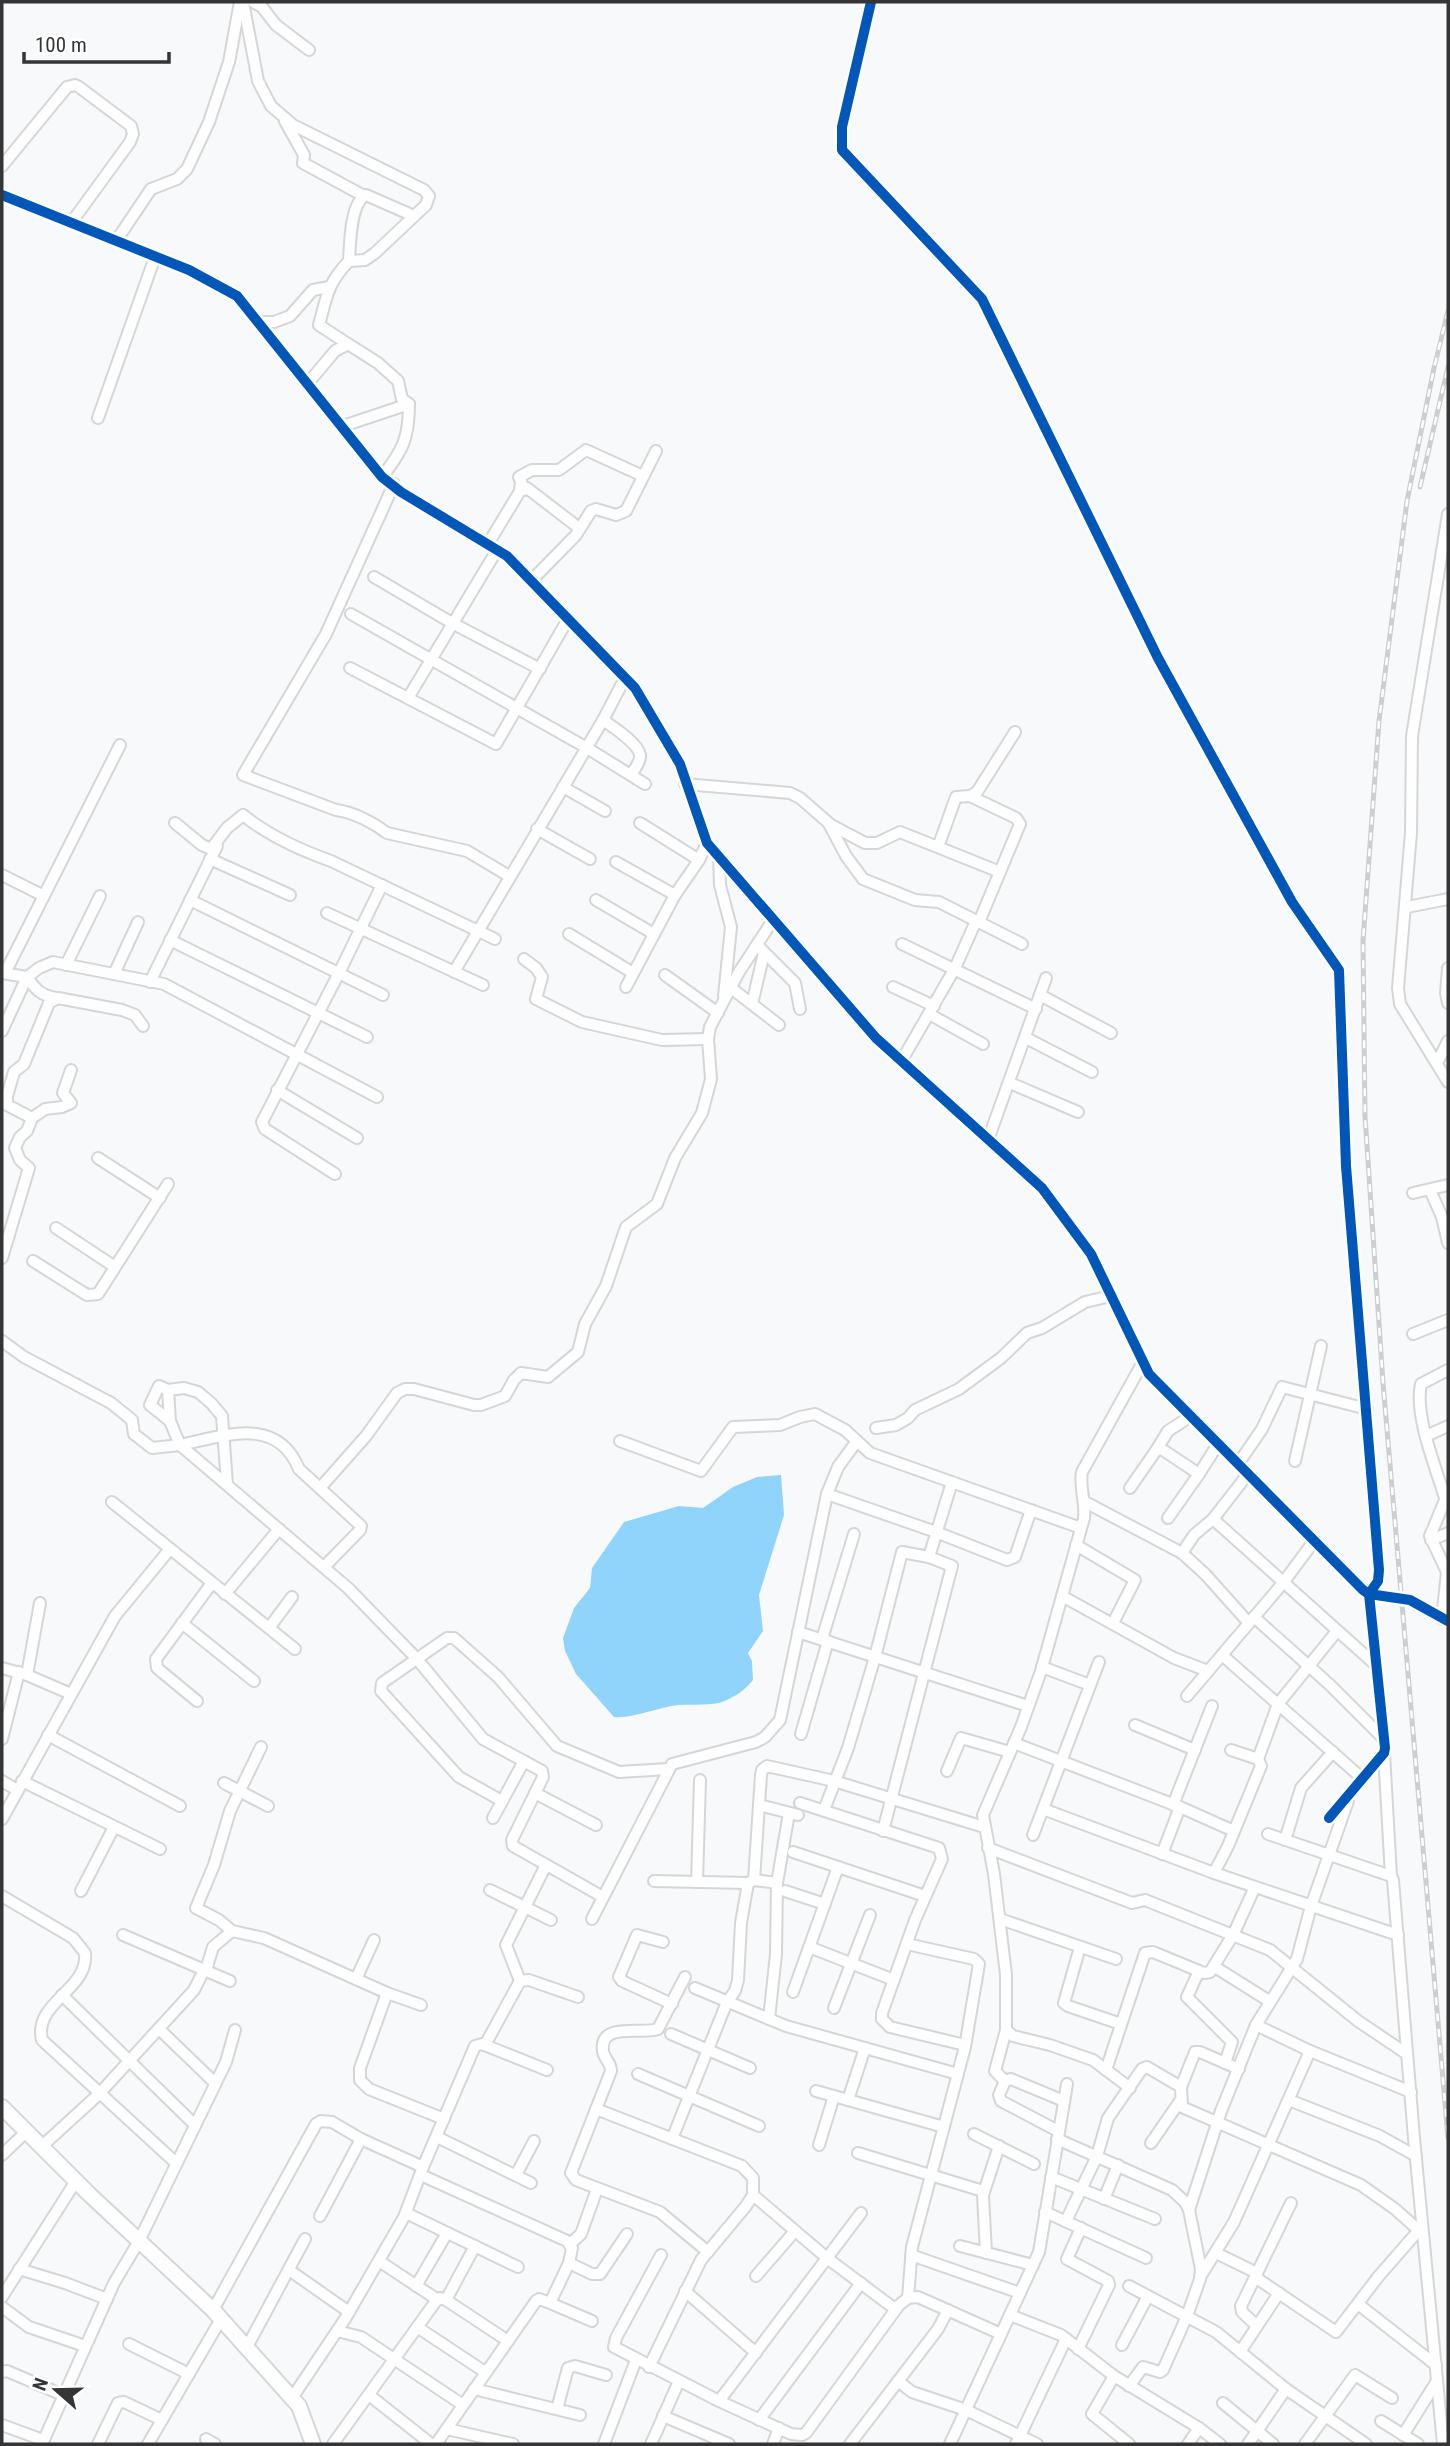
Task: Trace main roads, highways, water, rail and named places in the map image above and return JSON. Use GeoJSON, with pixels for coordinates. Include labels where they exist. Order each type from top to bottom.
{"type":"FeatureCollection","features":[{"type":"Feature","properties":{"kind":"water"},"geometry":{"type":"Polygon","coordinates":[[[781,1475],[784,1515],[759,1595],[763,1631],[748,1653],[752,1661],[753,1680],[739,1693],[722,1702],[678,1705],[614,1717],[576,1674],[565,1651],[563,1638],[574,1608],[590,1588],[592,1568],[624,1522],[679,1506],[703,1508],[733,1487],[757,1477],[781,1475]]]}},
{"type":"Feature","properties":{"kind":"railway"},"geometry":{"type":"LineString","coordinates":[[1448,311],[1407,501],[1379,721],[1363,941],[1365,1116],[1383,1383],[1448,2138]]}},
{"type":"Feature","properties":{"kind":"railway"},"geometry":{"type":"LineString","coordinates":[[1420,487],[1448,367]]}}]}
